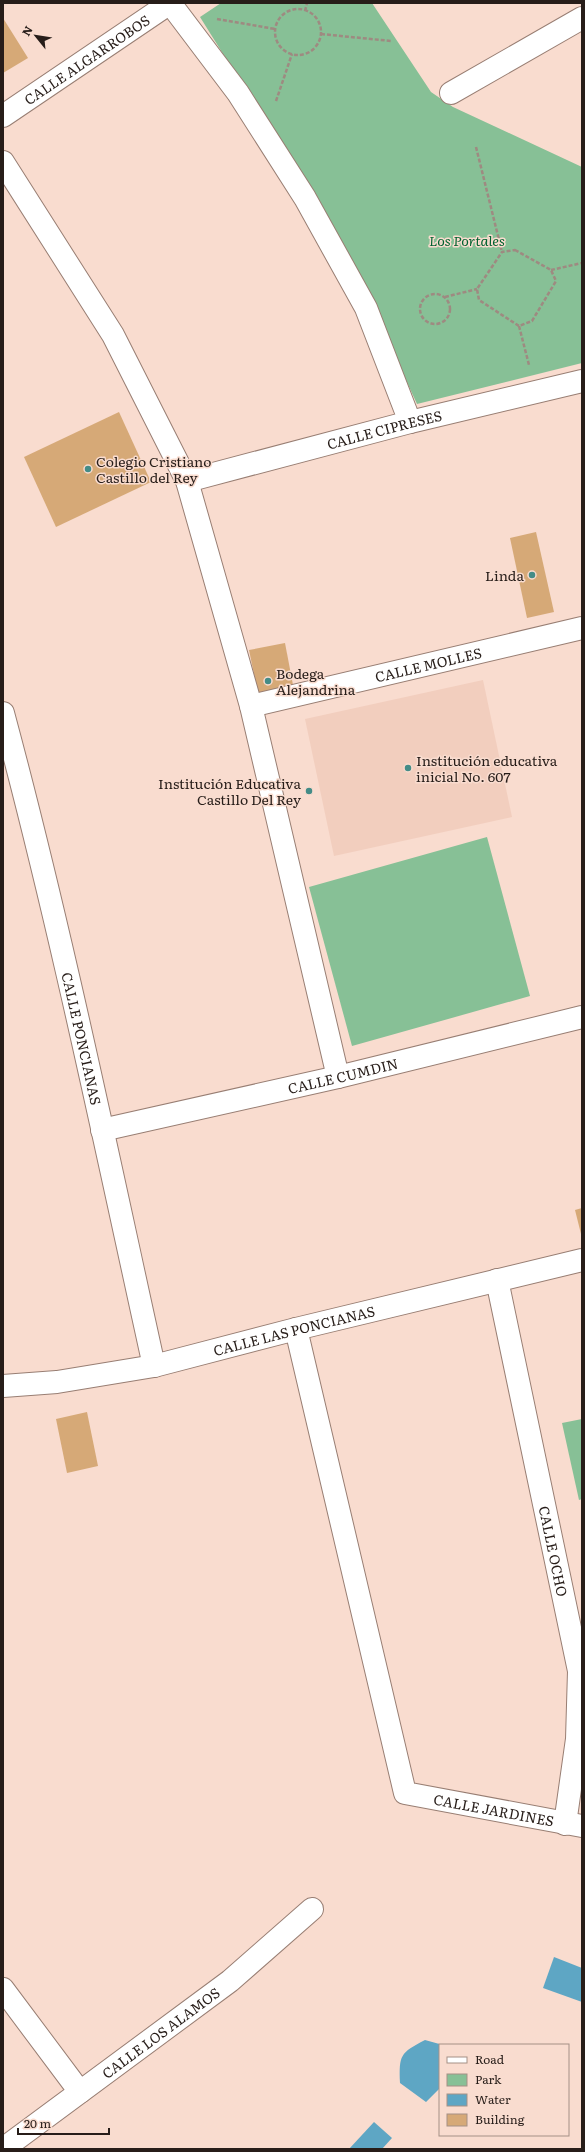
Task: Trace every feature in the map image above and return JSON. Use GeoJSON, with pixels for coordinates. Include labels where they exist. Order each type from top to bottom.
{"type":"FeatureCollection","features":[{"type":"Feature","properties":{"kind":"street","name":"CALLE ALGARROBOS"},"geometry":{"type":"LineString","coordinates":[[3,116],[170,3]]}},
{"type":"Feature","properties":{"kind":"street"},"geometry":{"type":"LineString","coordinates":[[170,3],[238,93],[305,198],[366,308],[410,422]]}},
{"type":"Feature","properties":{"kind":"street"},"geometry":{"type":"LineString","coordinates":[[451,93],[582,18]]}},
{"type":"Feature","properties":{"kind":"street"},"geometry":{"type":"LineString","coordinates":[[3,162],[113,335],[186,482],[251,706],[338,1076]]}},
{"type":"Feature","properties":{"kind":"street","name":"CALLE CIPRESES"},"geometry":{"type":"LineString","coordinates":[[186,482],[410,422],[582,381]]}},
{"type":"Feature","properties":{"kind":"street","name":"CALLE MOLLES"},"geometry":{"type":"LineString","coordinates":[[251,706],[582,628]]}},
{"type":"Feature","properties":{"kind":"street","name":"CALLE PONCIANAS"},"geometry":{"type":"LineString","coordinates":[[3,713],[27,801],[154,1366]]}},
{"type":"Feature","properties":{"kind":"street","name":"CALLE CUMDIN"},"geometry":{"type":"LineString","coordinates":[[102,1130],[338,1076],[582,1017]]}},
{"type":"Feature","properties":{"kind":"street","name":"CALLE LAS PONCIANAS"},"geometry":{"type":"LineString","coordinates":[[3,1386],[57,1382],[154,1366],[296,1328],[582,1260]]}},
{"type":"Feature","properties":{"kind":"street","name":"CALLE OCHO"},"geometry":{"type":"LineString","coordinates":[[497,1280],[579,1671],[574,1825]]}},
{"type":"Feature","properties":{"kind":"street","name":"CALLE JARDINES"},"geometry":{"type":"LineString","coordinates":[[296,1328],[405,1793],[574,1825]]}},
{"type":"Feature","properties":{"kind":"street","name":"CALLE LOS ALAMOS"},"geometry":{"type":"LineString","coordinates":[[3,2149],[230,1981],[312,1910]]}},
{"type":"Feature","properties":{"kind":"street"},"geometry":{"type":"LineString","coordinates":[[3,1989],[80,2092]]}},
{"type":"Feature","properties":{"kind":"path"},"geometry":{"type":"LineString","coordinates":[[305,11],[308,3]]}},
{"type":"Feature","properties":{"kind":"path"},"geometry":{"type":"LineString","coordinates":[[300,9],[305,11],[312,13],[318,22],[321,34],[318,44],[311,51],[302,55],[284,51],[275,37],[275,29],[280,18],[289,11],[300,9]]}},
{"type":"Feature","properties":{"kind":"path"},"geometry":{"type":"LineString","coordinates":[[215,18],[275,29]]}},
{"type":"Feature","properties":{"kind":"path"},"geometry":{"type":"LineString","coordinates":[[321,34],[391,41]]}},
{"type":"Feature","properties":{"kind":"path"},"geometry":{"type":"LineString","coordinates":[[275,105],[292,54]]}},
{"type":"Feature","properties":{"kind":"path"},"geometry":{"type":"LineString","coordinates":[[476,147],[502,252]]}},
{"type":"Feature","properties":{"kind":"path"},"geometry":{"type":"LineString","coordinates":[[445,297],[451,307],[450,314],[446,320],[440,324],[433,324],[425,320],[420,310],[424,298],[432,293],[441,294],[445,297],[477,289],[502,252],[515,250],[552,270],[582,263]]}},
{"type":"Feature","properties":{"kind":"path"},"geometry":{"type":"LineString","coordinates":[[520,326],[532,321],[556,282],[552,270]]}},
{"type":"Feature","properties":{"kind":"path"},"geometry":{"type":"LineString","coordinates":[[477,289],[480,300],[520,326],[530,370]]}},
{"type":"Feature","properties":{"kind":"shaded area","name":"Institución educativa inicial No. 607"},"geometry":{"type":"Polygon","coordinates":[[[483,680],[512,817],[334,856],[305,719],[483,680]]]}},
{"type":"Feature","properties":{"kind":"green space","name":"Los Portales"},"geometry":{"type":"Polygon","coordinates":[[[221,3],[372,3],[431,92],[453,107],[582,167],[582,363],[417,404],[348,254],[200,17],[221,3]]]}},
{"type":"Feature","properties":{"kind":"green space"},"geometry":{"type":"Polygon","coordinates":[[[487,837],[530,996],[352,1046],[309,887],[487,837]]]}},
{"type":"Feature","properties":{"kind":"green space"},"geometry":{"type":"Polygon","coordinates":[[[582,1419],[582,1499],[579,1500],[562,1423],[582,1419]]]}},
{"type":"Feature","properties":{"kind":"water"},"geometry":{"type":"Polygon","coordinates":[[[554,1957],[582,1968],[582,2002],[543,1988],[554,1957]]]}},
{"type":"Feature","properties":{"kind":"water"},"geometry":{"type":"Polygon","coordinates":[[[425,2040],[439,2044],[439,2089],[426,2102],[400,2083],[401,2061],[403,2056],[410,2048],[425,2040]]]}},
{"type":"Feature","properties":{"kind":"water"},"geometry":{"type":"Polygon","coordinates":[[[374,2122],[392,2138],[382,2149],[349,2149],[374,2122]]]}},
{"type":"Feature","properties":{"kind":"building"},"geometry":{"type":"Polygon","coordinates":[[[3,18],[28,58],[3,73],[3,18]]]}},
{"type":"Feature","properties":{"kind":"building","name":"Colegio Cristiano Castillo del Rey"},"geometry":{"type":"Polygon","coordinates":[[[119,412],[151,482],[56,527],[24,457],[119,412]]]}},
{"type":"Feature","properties":{"kind":"building","name":"Linda"},"geometry":{"type":"Polygon","coordinates":[[[536,532],[554,612],[527,618],[510,538],[536,532]]]}},
{"type":"Feature","properties":{"kind":"building"},"geometry":{"type":"Polygon","coordinates":[[[285,643],[293,685],[258,693],[249,650],[285,643]]]}},
{"type":"Feature","properties":{"kind":"building"},"geometry":{"type":"Polygon","coordinates":[[[582,1208],[582,1234],[581,1234],[575,1210],[582,1208]]]}},
{"type":"Feature","properties":{"kind":"building"},"geometry":{"type":"Polygon","coordinates":[[[87,1412],[98,1466],[67,1473],[56,1419],[87,1412]]]}},
{"type":"Feature","properties":{"kind":"place","name":"Colegio Cristiano Castillo del Rey"},"geometry":{"type":"Point","coordinates":[88,469]}},
{"type":"Feature","properties":{"kind":"place","name":"Linda"},"geometry":{"type":"Point","coordinates":[532,575]}},
{"type":"Feature","properties":{"kind":"place","name":"Bodega Alejandrina"},"geometry":{"type":"Point","coordinates":[268,681]}},
{"type":"Feature","properties":{"kind":"place","name":"Institución educativa inicial No. 607"},"geometry":{"type":"Point","coordinates":[408,768]}},
{"type":"Feature","properties":{"kind":"place","name":"Institución Educativa Castillo Del Rey"},"geometry":{"type":"Point","coordinates":[309,791]}}]}
